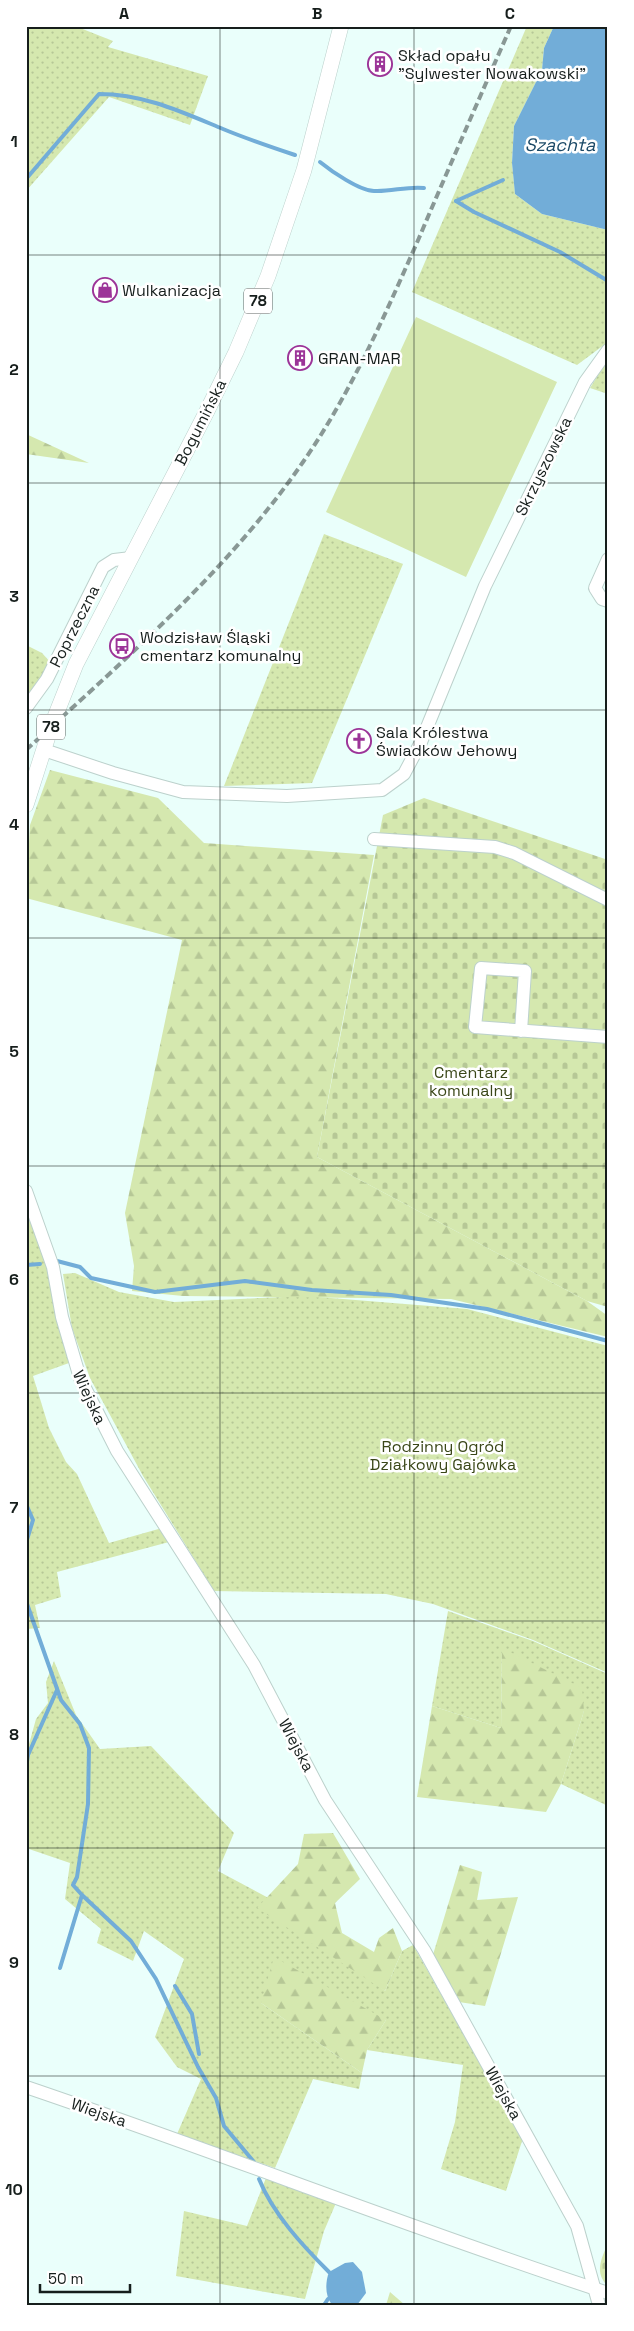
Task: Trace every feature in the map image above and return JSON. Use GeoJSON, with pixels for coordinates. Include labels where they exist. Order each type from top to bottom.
{"type":"FeatureCollection","features":[{"type":"Feature","properties":{"kind":"main road","name":"Bogumińska"},"geometry":{"type":"LineString","coordinates":[[26,806],[44,750],[76,664],[236,352],[268,276],[304,170],[340,26]]}},
{"type":"Feature","properties":{"kind":"street","name":"Skrzyszowska"},"geometry":{"type":"LineString","coordinates":[[44,750],[112,773],[183,792],[287,796],[382,790],[404,774],[421,742],[485,586],[585,382],[608,350]]}},
{"type":"Feature","properties":{"kind":"street","name":"Poprzeczna"},"geometry":{"type":"LineString","coordinates":[[26,708],[47,679],[103,567],[114,560],[131,558]]}},
{"type":"Feature","properties":{"kind":"street"},"geometry":{"type":"LineString","coordinates":[[608,559],[595,588],[602,599],[608,601]]}},
{"type":"Feature","properties":{"kind":"street"},"geometry":{"type":"LineString","coordinates":[[374,839],[495,847],[514,853],[608,900]]}},
{"type":"Feature","properties":{"kind":"street"},"geometry":{"type":"LineString","coordinates":[[521,1031],[525,971],[481,968],[475,1027],[521,1031],[608,1037]]}},
{"type":"Feature","properties":{"kind":"street","name":"Wiejska"},"geometry":{"type":"LineString","coordinates":[[26,1191],[52,1267],[62,1317],[76,1367],[97,1415],[117,1451],[254,1665],[326,1800],[424,1950],[577,2226],[602,2290],[599,2305]]}},
{"type":"Feature","properties":{"kind":"street","name":"Wiejska"},"geometry":{"type":"LineString","coordinates":[[26,2087],[602,2290]]}},
{"type":"Feature","properties":{"kind":"green space"},"geometry":{"type":"Polygon","coordinates":[[[26,26],[75,26],[113,41],[108,47],[208,76],[190,125],[109,97],[26,191],[26,26]]]}},
{"type":"Feature","properties":{"kind":"green space"},"geometry":{"type":"Polygon","coordinates":[[[527,26],[554,26],[544,48],[542,70],[514,126],[512,163],[515,194],[542,214],[608,230],[608,342],[577,365],[412,292],[527,26]]]}},
{"type":"Feature","properties":{"kind":"green space"},"geometry":{"type":"Polygon","coordinates":[[[416,317],[557,382],[466,577],[326,512],[416,317]]]}},
{"type":"Feature","properties":{"kind":"green space"},"geometry":{"type":"Polygon","coordinates":[[[608,359],[608,394],[590,388],[608,359]]]}},
{"type":"Feature","properties":{"kind":"green space"},"geometry":{"type":"Polygon","coordinates":[[[26,434],[89,463],[26,454],[26,434]]]}},
{"type":"Feature","properties":{"kind":"green space"},"geometry":{"type":"Polygon","coordinates":[[[324,534],[403,564],[312,783],[224,786],[324,534]]]}},
{"type":"Feature","properties":{"kind":"green space"},"geometry":{"type":"Polygon","coordinates":[[[26,645],[42,653],[51,663],[26,697],[26,645]]]}},
{"type":"Feature","properties":{"kind":"green space"},"geometry":{"type":"Polygon","coordinates":[[[50,770],[158,798],[204,843],[374,855],[317,1157],[587,1301],[608,1316],[608,1337],[451,1299],[183,1296],[132,1291],[134,1266],[125,1213],[182,940],[26,898],[30,825],[50,770]]]}},
{"type":"Feature","properties":{"kind":"green space","name":"Cmentarz komunalny"},"geometry":{"type":"Polygon","coordinates":[[[424,798],[608,860],[608,1307],[587,1301],[317,1157],[383,815],[424,798]]]}},
{"type":"Feature","properties":{"kind":"green space"},"geometry":{"type":"Polygon","coordinates":[[[26,1204],[49,1267],[69,1363],[33,1376],[49,1428],[66,1462],[77,1474],[109,1543],[162,1528],[169,1542],[57,1572],[61,1597],[35,1605],[40,1628],[26,1629],[26,1204]]]}},
{"type":"Feature","properties":{"kind":"green space","name":"Rodzinny Ogród Działkowy Gajówka"},"geometry":{"type":"Polygon","coordinates":[[[75,1273],[119,1292],[174,1302],[306,1296],[467,1309],[608,1346],[608,1673],[533,1640],[433,1604],[386,1594],[214,1591],[143,1476],[90,1378],[72,1328],[63,1274],[75,1273]]]}},
{"type":"Feature","properties":{"kind":"green space"},"geometry":{"type":"Polygon","coordinates":[[[448,1611],[533,1641],[608,1674],[608,1806],[561,1784],[584,1711],[502,1649],[501,1728],[432,1706],[448,1611]]]}},
{"type":"Feature","properties":{"kind":"green space"},"geometry":{"type":"Polygon","coordinates":[[[502,1648],[582,1688],[584,1711],[561,1784],[546,1812],[417,1797],[432,1706],[501,1728],[502,1648]]]}},
{"type":"Feature","properties":{"kind":"green space"},"geometry":{"type":"Polygon","coordinates":[[[54,1661],[76,1715],[100,1749],[151,1746],[234,1833],[218,1871],[276,1902],[385,1991],[402,1951],[413,1945],[523,2138],[506,2191],[441,2169],[455,2122],[463,2065],[367,2050],[386,2020],[261,2003],[362,2073],[359,2089],[313,2079],[275,2168],[177,2134],[201,2079],[177,2067],[155,2037],[184,1959],[144,1931],[133,1961],[97,1943],[101,1929],[65,1899],[70,1863],[26,1848],[26,1755],[36,1719],[48,1703],[46,1682],[54,1661]]]}},
{"type":"Feature","properties":{"kind":"green space"},"geometry":{"type":"Polygon","coordinates":[[[333,1833],[360,1879],[335,1903],[342,1933],[374,1952],[379,1938],[393,1928],[402,1951],[385,1991],[257,1908],[298,1864],[304,1834],[333,1833]]]}},
{"type":"Feature","properties":{"kind":"green space"},"geometry":{"type":"Polygon","coordinates":[[[460,1865],[482,1872],[477,1900],[518,1897],[485,2006],[459,2002],[432,1958],[460,1865]]]}},
{"type":"Feature","properties":{"kind":"green space"},"geometry":{"type":"Polygon","coordinates":[[[274,1957],[386,2020],[367,2050],[362,2073],[261,2003],[274,1957]]]}},
{"type":"Feature","properties":{"kind":"green space"},"geometry":{"type":"Polygon","coordinates":[[[266,2178],[336,2203],[324,2231],[305,2299],[176,2276],[184,2211],[247,2226],[266,2178]]]}},
{"type":"Feature","properties":{"kind":"green space"},"geometry":{"type":"Polygon","coordinates":[[[608,2244],[608,2286],[601,2276],[600,2266],[608,2244]]]}},
{"type":"Feature","properties":{"kind":"green space"},"geometry":{"type":"Polygon","coordinates":[[[390,2292],[405,2305],[386,2305],[390,2292]]]}},
{"type":"Feature","properties":{"kind":"water","name":"Szachta"},"geometry":{"type":"Polygon","coordinates":[[[554,26],[608,26],[608,230],[542,214],[515,194],[512,163],[514,126],[542,70],[544,48],[554,26]]]}},
{"type":"Feature","properties":{"kind":"water"},"geometry":{"type":"Polygon","coordinates":[[[353,2262],[362,2272],[366,2293],[357,2305],[332,2305],[326,2289],[329,2272],[345,2263],[353,2262]]]}},
{"type":"Feature","properties":{"kind":"waterway"},"geometry":{"type":"LineString","coordinates":[[26,179],[99,94],[132,97],[162,105],[295,155]]}},
{"type":"Feature","properties":{"kind":"waterway"},"geometry":{"type":"LineString","coordinates":[[320,162],[346,180],[368,190],[424,188]]}},
{"type":"Feature","properties":{"kind":"waterway"},"geometry":{"type":"LineString","coordinates":[[456,201],[503,180]]}},
{"type":"Feature","properties":{"kind":"waterway"},"geometry":{"type":"LineString","coordinates":[[456,201],[474,212],[560,252],[608,281]]}},
{"type":"Feature","properties":{"kind":"waterway"},"geometry":{"type":"LineString","coordinates":[[57,1261],[80,1267],[91,1278],[155,1292],[245,1281],[312,1290],[391,1295],[487,1309],[608,1341]]}},
{"type":"Feature","properties":{"kind":"waterway"},"geometry":{"type":"LineString","coordinates":[[26,1265],[40,1264]]}},
{"type":"Feature","properties":{"kind":"waterway"},"geometry":{"type":"LineString","coordinates":[[26,1504],[33,1520],[26,1543]]}},
{"type":"Feature","properties":{"kind":"waterway"},"geometry":{"type":"LineString","coordinates":[[26,1601],[61,1700],[80,1724],[89,1748],[88,1804],[77,1877],[73,1885],[82,1895],[60,1968]]}},
{"type":"Feature","properties":{"kind":"waterway"},"geometry":{"type":"LineString","coordinates":[[26,1768],[28,1755],[57,1690]]}},
{"type":"Feature","properties":{"kind":"waterway"},"geometry":{"type":"LineString","coordinates":[[82,1895],[131,1941],[156,1979],[198,2067],[216,2098],[224,2126],[254,2162]]}},
{"type":"Feature","properties":{"kind":"waterway"},"geometry":{"type":"LineString","coordinates":[[175,1986],[192,2014],[199,2054]]}},
{"type":"Feature","properties":{"kind":"waterway"},"geometry":{"type":"LineString","coordinates":[[259,2179],[280,2217],[329,2272]]}},
{"type":"Feature","properties":{"kind":"waterway"},"geometry":{"type":"LineString","coordinates":[[324,2305],[328,2299]]}},
{"type":"Feature","properties":{"kind":"railway"},"geometry":{"type":"LineString","coordinates":[[26,750],[173,614],[208,578],[273,502],[303,462],[337,409],[380,325],[511,26]]}},
{"type":"Feature","properties":{"kind":"place","name":"Skład opału \"Sylwester Nowakowski\""},"geometry":{"type":"Point","coordinates":[380,64]}},
{"type":"Feature","properties":{"kind":"place","name":"Wulkanizacja"},"geometry":{"type":"Point","coordinates":[105,290]}},
{"type":"Feature","properties":{"kind":"place","name":"GRAN-MAR"},"geometry":{"type":"Point","coordinates":[300,358]}},
{"type":"Feature","properties":{"kind":"place","name":"Wodzisław Śląski cmentarz komunalny"},"geometry":{"type":"Point","coordinates":[122,646]}},
{"type":"Feature","properties":{"kind":"place","name":"Sala Królestwa Świadków Jehowy"},"geometry":{"type":"Point","coordinates":[359,741]}}]}
